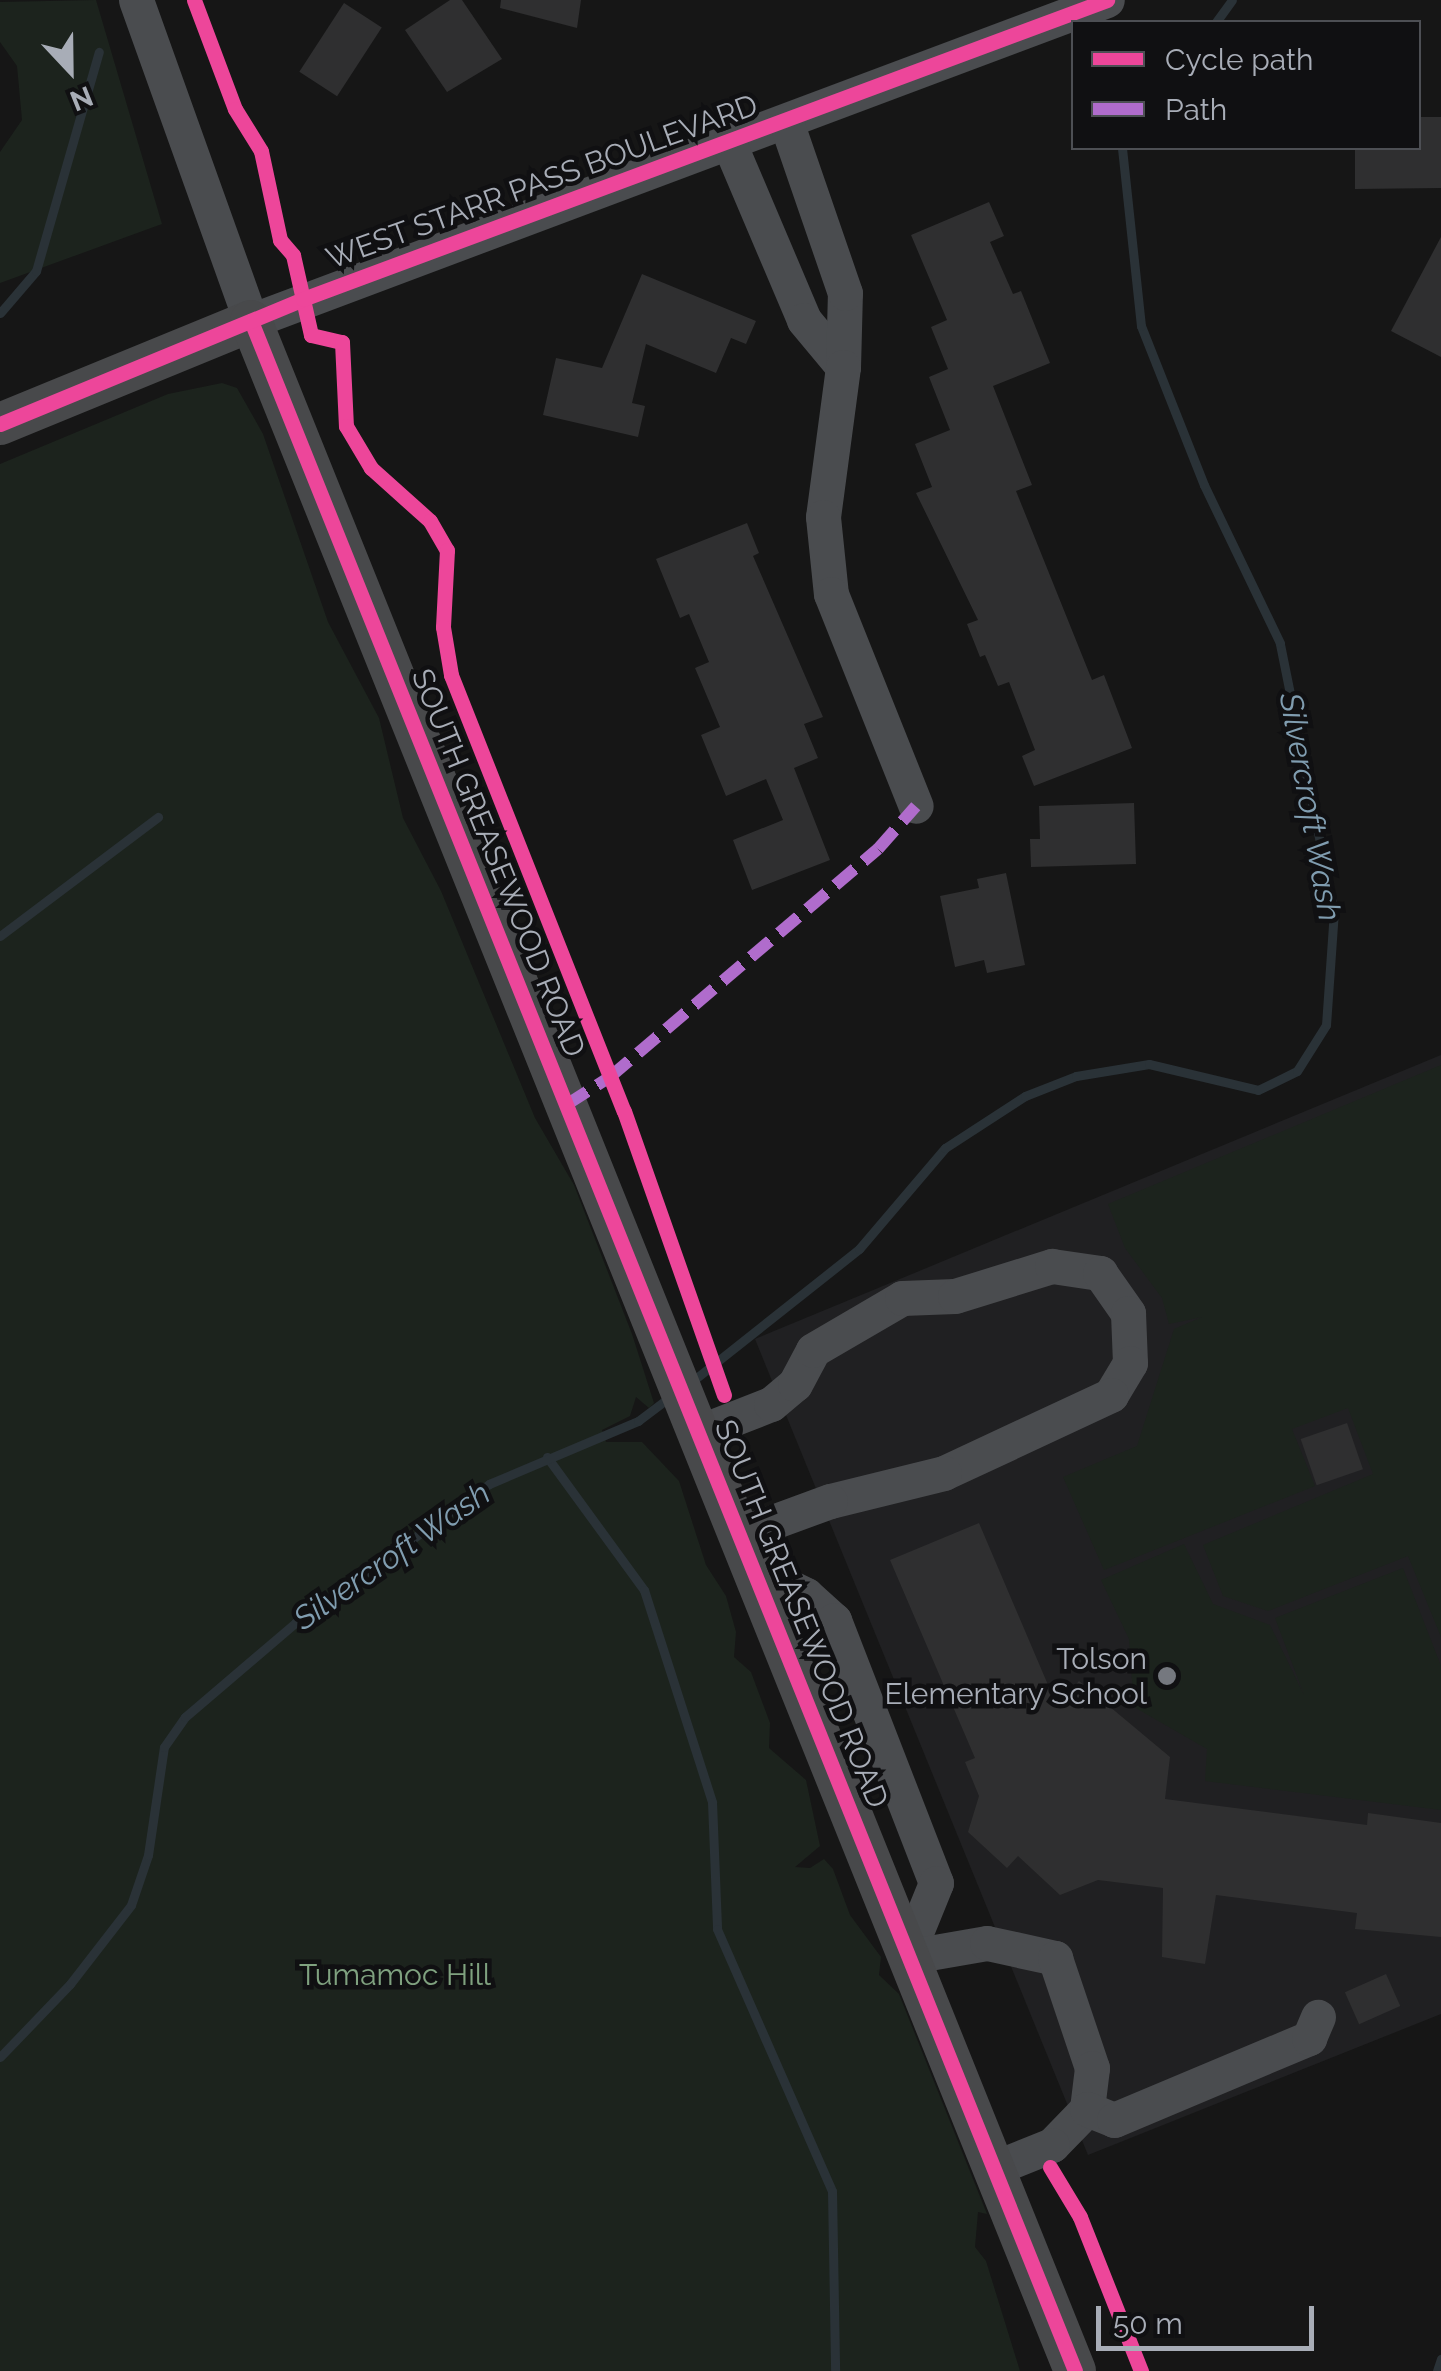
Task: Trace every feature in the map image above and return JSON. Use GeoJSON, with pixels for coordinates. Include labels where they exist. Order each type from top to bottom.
{"type":"FeatureCollection","features":[{"type":"Feature","properties":{"kind":"main road","name":"WEST STARR PASS BOULEVARD"},"geometry":{"type":"LineString","coordinates":[[0,424],[251,320]]}},
{"type":"Feature","properties":{"kind":"main road","name":"SOUTH GREASEWOOD ROAD"},"geometry":{"type":"LineString","coordinates":[[251,320],[1075,2371]]}},
{"type":"Feature","properties":{"kind":"street","name":"SOUTH GREASEWOOD ROAD"},"geometry":{"type":"LineString","coordinates":[[136,0],[251,320]]}},
{"type":"Feature","properties":{"kind":"street","name":"WEST STARR PASS BOULEVARD"},"geometry":{"type":"LineString","coordinates":[[251,320],[1107,0]]}},
{"type":"Feature","properties":{"kind":"street"},"geometry":{"type":"LineString","coordinates":[[786,122],[845,293],[842,367],[823,517],[831,594],[916,806]]}},
{"type":"Feature","properties":{"kind":"street"},"geometry":{"type":"LineString","coordinates":[[729,143],[804,320],[842,367]]}},
{"type":"Feature","properties":{"kind":"street"},"geometry":{"type":"LineString","coordinates":[[784,270],[831,249]]}},
{"type":"Feature","properties":{"kind":"street"},"geometry":{"type":"LineString","coordinates":[[699,1432],[771,1404],[795,1384],[813,1350],[902,1298],[955,1296],[1052,1266],[1100,1273],[1128,1314],[1130,1363],[1111,1395],[944,1473],[830,1501],[747,1552]]}},
{"type":"Feature","properties":{"kind":"street"},"geometry":{"type":"LineString","coordinates":[[906,1957],[987,1943],[1055,1958],[1092,2068],[1087,2109],[1052,2145],[992,2168]]}},
{"type":"Feature","properties":{"kind":"street"},"geometry":{"type":"LineString","coordinates":[[1087,2109],[1114,2120],[1309,2038],[1318,2017]]}},
{"type":"Feature","properties":{"kind":"shaded area","name":"Tolson Elementary School"},"geometry":{"type":"Polygon","coordinates":[[[1441,1055],[1441,2014],[1088,2155],[755,1339],[1441,1055]]]}},
{"type":"Feature","properties":{"kind":"green space"},"geometry":{"type":"Polygon","coordinates":[[[96,0],[162,224],[0,283],[0,152],[22,120],[17,66],[0,42],[0,2],[96,0]]]}},
{"type":"Feature","properties":{"kind":"green space","name":"Tumamoc Hill"},"geometry":{"type":"Polygon","coordinates":[[[222,383],[237,388],[263,434],[328,622],[379,718],[403,818],[441,891],[535,1118],[574,1185],[632,1334],[654,1403],[649,1408],[636,1397],[630,1416],[602,1430],[606,1442],[642,1442],[679,1481],[706,1565],[726,1596],[736,1632],[734,1657],[751,1672],[770,1723],[769,1748],[806,1780],[820,1846],[795,1867],[810,1868],[824,1859],[833,1869],[850,1915],[881,1957],[879,1975],[899,1994],[987,2214],[978,2212],[975,2247],[986,2261],[1020,2371],[0,2371],[0,464],[168,394],[222,383]]]}},
{"type":"Feature","properties":{"kind":"green space"},"geometry":{"type":"Polygon","coordinates":[[[1441,1065],[1441,1637],[1408,1556],[1268,1611],[1223,1596],[1203,1545],[1373,1474],[1348,1408],[1292,1429],[1315,1486],[1104,1570],[1063,1477],[1137,1446],[1174,1329],[1202,1317],[1169,1324],[1162,1298],[1125,1248],[1108,1204],[1441,1065]]]}},
{"type":"Feature","properties":{"kind":"green space"},"geometry":{"type":"Polygon","coordinates":[[[1184,1544],[1213,1604],[1270,1625],[1304,1695],[1275,1618],[1403,1568],[1441,1666],[1441,1810],[1205,1781],[1207,1749],[1134,1707],[1129,1639],[1101,1580],[1184,1544]]]}},
{"type":"Feature","properties":{"kind":"building"},"geometry":{"type":"Polygon","coordinates":[[[450,0],[462,0],[502,59],[447,92],[405,30],[450,0]]]}},
{"type":"Feature","properties":{"kind":"building"},"geometry":{"type":"Polygon","coordinates":[[[501,0],[581,0],[577,28],[500,8],[501,0]]]}},
{"type":"Feature","properties":{"kind":"building"},"geometry":{"type":"Polygon","coordinates":[[[344,3],[382,28],[337,96],[299,72],[344,3]]]}},
{"type":"Feature","properties":{"kind":"building"},"geometry":{"type":"Polygon","coordinates":[[[1421,117],[1441,117],[1441,188],[1355,189],[1355,150],[1421,150],[1421,117]]]}},
{"type":"Feature","properties":{"kind":"building"},"geometry":{"type":"Polygon","coordinates":[[[989,202],[1004,236],[990,242],[1013,294],[1021,291],[1050,363],[993,386],[1032,485],[1016,491],[1092,680],[1104,675],[1132,748],[1034,786],[1022,756],[1035,750],[1009,682],[998,686],[985,655],[980,657],[967,624],[978,620],[916,493],[932,487],[915,444],[950,430],[929,377],[948,369],[931,327],[947,320],[911,235],[989,202]]]}},
{"type":"Feature","properties":{"kind":"building"},"geometry":{"type":"Polygon","coordinates":[[[1441,237],[1441,357],[1391,331],[1441,237]]]}},
{"type":"Feature","properties":{"kind":"building"},"geometry":{"type":"Polygon","coordinates":[[[642,274],[756,321],[746,344],[731,338],[716,373],[646,344],[632,403],[645,406],[638,437],[543,415],[556,358],[602,368],[642,274]]]}},
{"type":"Feature","properties":{"kind":"building"},"geometry":{"type":"Polygon","coordinates":[[[747,523],[759,553],[753,556],[823,717],[804,724],[818,758],[794,768],[830,860],[752,890],[733,840],[783,820],[766,779],[726,796],[701,735],[720,727],[695,668],[709,662],[689,614],[680,618],[656,559],[747,523]]]}},
{"type":"Feature","properties":{"kind":"building"},"geometry":{"type":"Polygon","coordinates":[[[1134,803],[1136,864],[1031,867],[1030,839],[1040,839],[1039,806],[1134,803]]]}},
{"type":"Feature","properties":{"kind":"building"},"geometry":{"type":"Polygon","coordinates":[[[1006,873],[1025,965],[987,973],[984,960],[955,967],[940,896],[979,888],[977,879],[1006,873]]]}},
{"type":"Feature","properties":{"kind":"building"},"geometry":{"type":"Polygon","coordinates":[[[1347,1423],[1363,1469],[1317,1485],[1301,1439],[1347,1423]]]}},
{"type":"Feature","properties":{"kind":"building"},"geometry":{"type":"Polygon","coordinates":[[[979,1523],[1057,1706],[1079,1681],[1170,1757],[1165,1799],[1367,1825],[1368,1813],[1441,1823],[1441,1937],[1355,1929],[1357,1913],[1216,1895],[1205,1964],[1162,1957],[1163,1888],[1098,1880],[1060,1895],[1018,1856],[1007,1868],[968,1832],[979,1796],[965,1762],[975,1758],[890,1560],[979,1523]]]}},
{"type":"Feature","properties":{"kind":"building"},"geometry":{"type":"Polygon","coordinates":[[[1386,1974],[1400,2006],[1359,2024],[1345,1992],[1386,1974]]]}},
{"type":"Feature","properties":{"kind":"waterway","name":"Silvercroft Wash"},"geometry":{"type":"LineString","coordinates":[[1217,20],[1232,0]]}},
{"type":"Feature","properties":{"kind":"waterway"},"geometry":{"type":"LineString","coordinates":[[0,313],[36,271],[99,52]]}},
{"type":"Feature","properties":{"kind":"waterway","name":"Silvercroft Wash"},"geometry":{"type":"LineString","coordinates":[[690,1383],[859,1249],[945,1148],[1025,1096],[1076,1076],[1149,1064],[1258,1090],[1297,1071],[1326,1025],[1334,912],[1280,643],[1204,485],[1141,326],[1122,150]]}},
{"type":"Feature","properties":{"kind":"waterway"},"geometry":{"type":"LineString","coordinates":[[0,936],[158,817]]}},
{"type":"Feature","properties":{"kind":"waterway","name":"Silvercroft Wash"},"geometry":{"type":"LineString","coordinates":[[0,2057],[70,1984],[131,1905],[148,1855],[164,1747],[185,1717],[295,1623],[489,1484],[638,1421],[669,1398]]}},
{"type":"Feature","properties":{"kind":"waterway"},"geometry":{"type":"LineString","coordinates":[[547,1457],[644,1590],[712,1802],[717,1929],[832,2191],[835,2371]]}},
{"type":"Feature","properties":{"kind":"waterway"},"geometry":{"type":"LineString","coordinates":[[1437,2371],[1441,2359]]}},
{"type":"Feature","properties":{"kind":"marked path"},"geometry":{"type":"LineString","coordinates":[[566,1105],[610,1077],[878,849],[916,806]]}},
{"type":"Feature","properties":{"kind":"cycle path"},"geometry":{"type":"LineString","coordinates":[[194,0],[235,109],[261,151],[280,240],[293,255],[311,335],[342,342],[346,426],[371,468],[430,521],[447,550],[443,627],[451,675],[624,1111],[724,1395]]}},
{"type":"Feature","properties":{"kind":"cycle path"},"geometry":{"type":"LineString","coordinates":[[0,424],[303,299],[1107,0]]}},
{"type":"Feature","properties":{"kind":"cycle path"},"geometry":{"type":"LineString","coordinates":[[251,321],[1075,2371]]}},
{"type":"Feature","properties":{"kind":"cycle path"},"geometry":{"type":"LineString","coordinates":[[1050,2167],[1080,2217],[1141,2371]]}},
{"type":"Feature","properties":{"kind":"place","name":"Tolson Elementary School"},"geometry":{"type":"Point","coordinates":[1167,1676]}}]}
